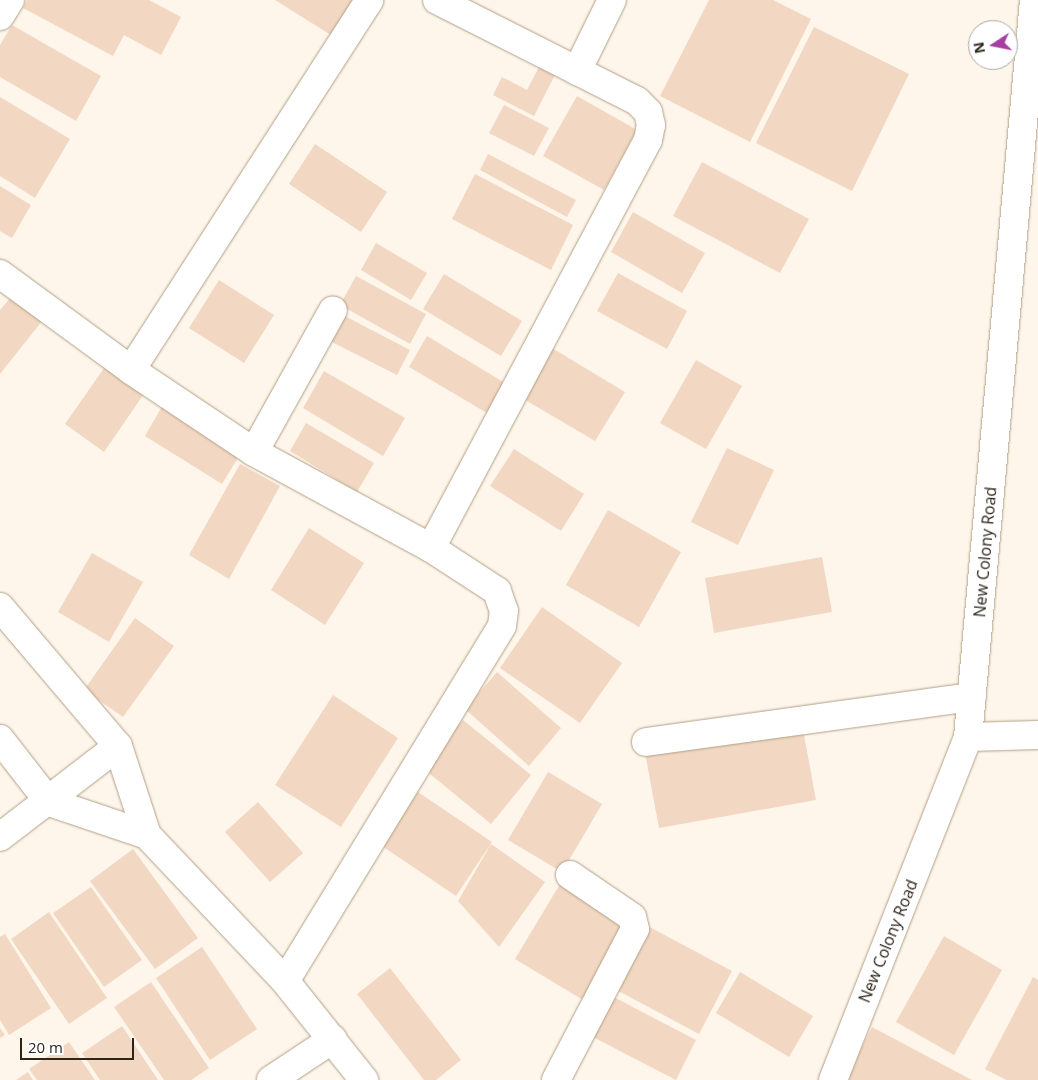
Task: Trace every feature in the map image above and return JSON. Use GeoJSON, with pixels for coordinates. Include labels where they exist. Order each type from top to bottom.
{"type":"FeatureCollection","features":[{"type":"Feature","properties":{"kind":"street"},"geometry":{"type":"LineString","coordinates":[[0,16],[10,0]]}},
{"type":"Feature","properties":{"kind":"street"},"geometry":{"type":"LineString","coordinates":[[131,370],[369,0]]}},
{"type":"Feature","properties":{"kind":"street"},"geometry":{"type":"LineString","coordinates":[[430,548],[648,140],[651,125],[648,112],[637,101],[437,0]]}},
{"type":"Feature","properties":{"kind":"street"},"geometry":{"type":"LineString","coordinates":[[577,71],[612,0]]}},
{"type":"Feature","properties":{"kind":"street","name":"New Colony Road"},"geometry":{"type":"LineString","coordinates":[[833,1080],[968,737],[1034,0]]}},
{"type":"Feature","properties":{"kind":"street"},"geometry":{"type":"LineString","coordinates":[[0,274],[131,370],[254,452],[430,548],[497,592],[504,611],[502,626],[286,981]]}},
{"type":"Feature","properties":{"kind":"street"},"geometry":{"type":"LineString","coordinates":[[254,452],[333,310]]}},
{"type":"Feature","properties":{"kind":"street"},"geometry":{"type":"LineString","coordinates":[[0,607],[118,746],[147,835],[286,981],[364,1080]]}},
{"type":"Feature","properties":{"kind":"street"},"geometry":{"type":"LineString","coordinates":[[646,742],[972,697]]}},
{"type":"Feature","properties":{"kind":"street"},"geometry":{"type":"LineString","coordinates":[[968,737],[1038,735]]}},
{"type":"Feature","properties":{"kind":"street"},"geometry":{"type":"LineString","coordinates":[[0,739],[49,802],[147,835]]}},
{"type":"Feature","properties":{"kind":"street"},"geometry":{"type":"LineString","coordinates":[[0,837],[49,802],[118,746]]}},
{"type":"Feature","properties":{"kind":"street"},"geometry":{"type":"LineString","coordinates":[[556,1080],[635,929],[632,917],[570,875]]}},
{"type":"Feature","properties":{"kind":"street"},"geometry":{"type":"LineString","coordinates":[[272,1080],[333,1039]]}},
{"type":"Feature","properties":{"kind":"building"},"geometry":{"type":"Polygon","coordinates":[[[27,0],[149,0],[181,17],[161,55],[124,35],[113,56],[23,8],[27,0]]]}},
{"type":"Feature","properties":{"kind":"building"},"geometry":{"type":"Polygon","coordinates":[[[275,0],[358,0],[334,37],[275,0]]]}},
{"type":"Feature","properties":{"kind":"building"},"geometry":{"type":"Polygon","coordinates":[[[709,0],[773,0],[811,19],[750,142],[660,96],[709,0]]]}},
{"type":"Feature","properties":{"kind":"building"},"geometry":{"type":"Polygon","coordinates":[[[12,25],[101,76],[76,121],[0,77],[0,45],[12,25]]]}},
{"type":"Feature","properties":{"kind":"building"},"geometry":{"type":"Polygon","coordinates":[[[814,27],[909,74],[852,191],[756,143],[814,27]]]}},
{"type":"Feature","properties":{"kind":"building"},"geometry":{"type":"Polygon","coordinates":[[[540,65],[556,73],[534,116],[493,95],[502,77],[527,90],[540,65]]]}},
{"type":"Feature","properties":{"kind":"building"},"geometry":{"type":"Polygon","coordinates":[[[577,96],[637,130],[604,190],[543,156],[577,96]]]}},
{"type":"Feature","properties":{"kind":"building"},"geometry":{"type":"Polygon","coordinates":[[[0,97],[70,139],[35,198],[0,176],[0,97]]]}},
{"type":"Feature","properties":{"kind":"building"},"geometry":{"type":"Polygon","coordinates":[[[504,105],[549,128],[534,156],[489,133],[504,105]]]}},
{"type":"Feature","properties":{"kind":"building"},"geometry":{"type":"Polygon","coordinates":[[[315,144],[387,192],[361,232],[289,184],[315,144]]]}},
{"type":"Feature","properties":{"kind":"building"},"geometry":{"type":"Polygon","coordinates":[[[488,154],[576,200],[567,217],[480,170],[488,154]]]}},
{"type":"Feature","properties":{"kind":"building"},"geometry":{"type":"Polygon","coordinates":[[[702,162],[809,219],[780,273],[673,216],[702,162]]]}},
{"type":"Feature","properties":{"kind":"building"},"geometry":{"type":"Polygon","coordinates":[[[475,174],[573,225],[551,270],[452,219],[475,174]]]}},
{"type":"Feature","properties":{"kind":"building"},"geometry":{"type":"Polygon","coordinates":[[[0,186],[31,205],[12,238],[0,231],[0,186]]]}},
{"type":"Feature","properties":{"kind":"building"},"geometry":{"type":"Polygon","coordinates":[[[633,212],[705,253],[682,293],[611,252],[633,212]]]}},
{"type":"Feature","properties":{"kind":"building"},"geometry":{"type":"Polygon","coordinates":[[[376,243],[427,273],[411,300],[361,270],[376,243]]]}},
{"type":"Feature","properties":{"kind":"building"},"geometry":{"type":"Polygon","coordinates":[[[618,273],[687,311],[667,349],[597,311],[618,273]]]}},
{"type":"Feature","properties":{"kind":"building"},"geometry":{"type":"Polygon","coordinates":[[[444,274],[522,321],[501,356],[423,309],[444,274]]]}},
{"type":"Feature","properties":{"kind":"building"},"geometry":{"type":"Polygon","coordinates":[[[356,276],[426,314],[410,344],[340,305],[356,276]]]}},
{"type":"Feature","properties":{"kind":"building"},"geometry":{"type":"Polygon","coordinates":[[[219,280],[274,315],[244,363],[189,328],[219,280]]]}},
{"type":"Feature","properties":{"kind":"building"},"geometry":{"type":"Polygon","coordinates":[[[16,291],[46,316],[0,374],[0,310],[16,291]]]}},
{"type":"Feature","properties":{"kind":"building"},"geometry":{"type":"Polygon","coordinates":[[[341,314],[410,350],[397,375],[328,340],[341,314]]]}},
{"type":"Feature","properties":{"kind":"building"},"geometry":{"type":"Polygon","coordinates":[[[427,336],[510,386],[492,416],[409,367],[427,336]]]}},
{"type":"Feature","properties":{"kind":"building"},"geometry":{"type":"Polygon","coordinates":[[[552,348],[625,392],[595,441],[522,398],[552,348]]]}},
{"type":"Feature","properties":{"kind":"building"},"geometry":{"type":"Polygon","coordinates":[[[696,360],[742,386],[706,449],[660,423],[696,360]]]}},
{"type":"Feature","properties":{"kind":"building"},"geometry":{"type":"Polygon","coordinates":[[[109,361],[148,388],[104,452],[65,424],[109,361]]]}},
{"type":"Feature","properties":{"kind":"building"},"geometry":{"type":"Polygon","coordinates":[[[324,371],[405,418],[383,456],[303,408],[324,371]]]}},
{"type":"Feature","properties":{"kind":"building"},"geometry":{"type":"Polygon","coordinates":[[[164,403],[242,451],[222,484],[145,436],[164,403]]]}},
{"type":"Feature","properties":{"kind":"building"},"geometry":{"type":"Polygon","coordinates":[[[306,423],[374,463],[357,492],[290,451],[306,423]]]}},
{"type":"Feature","properties":{"kind":"building"},"geometry":{"type":"Polygon","coordinates":[[[727,448],[774,470],[738,545],[691,522],[727,448]]]}},
{"type":"Feature","properties":{"kind":"building"},"geometry":{"type":"Polygon","coordinates":[[[514,449],[584,494],[561,531],[490,486],[514,449]]]}},
{"type":"Feature","properties":{"kind":"building"},"geometry":{"type":"Polygon","coordinates":[[[240,464],[280,486],[229,579],[189,555],[240,464]]]}},
{"type":"Feature","properties":{"kind":"building"},"geometry":{"type":"Polygon","coordinates":[[[608,510],[681,552],[639,627],[566,585],[608,510]]]}},
{"type":"Feature","properties":{"kind":"building"},"geometry":{"type":"Polygon","coordinates":[[[309,528],[364,563],[325,625],[271,590],[309,528]]]}},
{"type":"Feature","properties":{"kind":"building"},"geometry":{"type":"Polygon","coordinates":[[[92,553],[143,582],[109,642],[58,612],[92,553]]]}},
{"type":"Feature","properties":{"kind":"building"},"geometry":{"type":"Polygon","coordinates":[[[822,557],[832,612],[714,633],[705,578],[822,557]]]}},
{"type":"Feature","properties":{"kind":"building"},"geometry":{"type":"Polygon","coordinates":[[[542,607],[622,663],[580,723],[500,668],[542,607]]]}},
{"type":"Feature","properties":{"kind":"building"},"geometry":{"type":"Polygon","coordinates":[[[135,618],[174,646],[123,717],[84,690],[135,618]]]}},
{"type":"Feature","properties":{"kind":"building"},"geometry":{"type":"Polygon","coordinates":[[[497,672],[561,728],[529,766],[465,709],[497,672]]]}},
{"type":"Feature","properties":{"kind":"building"},"geometry":{"type":"Polygon","coordinates":[[[333,695],[398,738],[341,827],[275,785],[333,695]]]}},
{"type":"Feature","properties":{"kind":"building"},"geometry":{"type":"Polygon","coordinates":[[[463,720],[531,775],[491,824],[424,769],[463,720]]]}},
{"type":"Feature","properties":{"kind":"building"},"geometry":{"type":"Polygon","coordinates":[[[802,724],[816,800],[659,828],[645,753],[802,724]]]}},
{"type":"Feature","properties":{"kind":"building"},"geometry":{"type":"Polygon","coordinates":[[[548,772],[602,804],[562,872],[508,840],[548,772]]]}},
{"type":"Feature","properties":{"kind":"building"},"geometry":{"type":"Polygon","coordinates":[[[418,792],[492,842],[456,896],[382,846],[418,792]]]}},
{"type":"Feature","properties":{"kind":"building"},"geometry":{"type":"Polygon","coordinates":[[[258,802],[303,853],[270,882],[225,832],[258,802]]]}},
{"type":"Feature","properties":{"kind":"building"},"geometry":{"type":"Polygon","coordinates":[[[491,844],[545,882],[499,947],[458,901],[491,844]]]}},
{"type":"Feature","properties":{"kind":"building"},"geometry":{"type":"Polygon","coordinates":[[[133,849],[198,938],[155,969],[90,881],[133,849]]]}},
{"type":"Feature","properties":{"kind":"building"},"geometry":{"type":"Polygon","coordinates":[[[563,879],[631,920],[583,1000],[515,959],[563,879]]]}},
{"type":"Feature","properties":{"kind":"building"},"geometry":{"type":"Polygon","coordinates":[[[91,887],[142,960],[104,987],[53,913],[91,887]]]}},
{"type":"Feature","properties":{"kind":"building"},"geometry":{"type":"Polygon","coordinates":[[[49,912],[107,998],[69,1024],[11,939],[49,912]]]}},
{"type":"Feature","properties":{"kind":"building"},"geometry":{"type":"Polygon","coordinates":[[[644,924],[732,971],[699,1034],[611,987],[644,924]]]}},
{"type":"Feature","properties":{"kind":"building"},"geometry":{"type":"Polygon","coordinates":[[[5,934],[51,1008],[9,1035],[0,1020],[0,937],[5,934]]]}},
{"type":"Feature","properties":{"kind":"building"},"geometry":{"type":"Polygon","coordinates":[[[944,936],[1002,970],[954,1055],[896,1022],[944,936]]]}},
{"type":"Feature","properties":{"kind":"building"},"geometry":{"type":"Polygon","coordinates":[[[202,947],[257,1029],[210,1060],[156,978],[202,947]]]}},
{"type":"Feature","properties":{"kind":"building"},"geometry":{"type":"Polygon","coordinates":[[[390,968],[461,1060],[436,1080],[424,1080],[357,994],[390,968]]]}},
{"type":"Feature","properties":{"kind":"building"},"geometry":{"type":"Polygon","coordinates":[[[740,972],[813,1016],[789,1057],[716,1013],[740,972]]]}},
{"type":"Feature","properties":{"kind":"building"},"geometry":{"type":"Polygon","coordinates":[[[1033,977],[1038,980],[1038,1080],[1006,1080],[985,1069],[1033,977]]]}},
{"type":"Feature","properties":{"kind":"building"},"geometry":{"type":"Polygon","coordinates":[[[151,982],[209,1068],[191,1080],[164,1080],[114,1007],[151,982]]]}},
{"type":"Feature","properties":{"kind":"building"},"geometry":{"type":"Polygon","coordinates":[[[608,994],[696,1040],[676,1080],[587,1034],[608,994]]]}},
{"type":"Feature","properties":{"kind":"building"},"geometry":{"type":"Polygon","coordinates":[[[122,1026],[158,1080],[100,1080],[82,1053],[122,1026]]]}},
{"type":"Feature","properties":{"kind":"building"},"geometry":{"type":"Polygon","coordinates":[[[872,1027],[972,1080],[845,1080],[872,1027]]]}},
{"type":"Feature","properties":{"kind":"building"},"geometry":{"type":"Polygon","coordinates":[[[0,1028],[5,1035],[0,1038],[0,1028]]]}},
{"type":"Feature","properties":{"kind":"building"},"geometry":{"type":"Polygon","coordinates":[[[69,1042],[95,1080],[37,1080],[29,1069],[69,1042]]]}},
{"type":"Feature","properties":{"kind":"building"},"geometry":{"type":"Polygon","coordinates":[[[28,1072],[33,1080],[16,1080],[28,1072]]]}}]}
